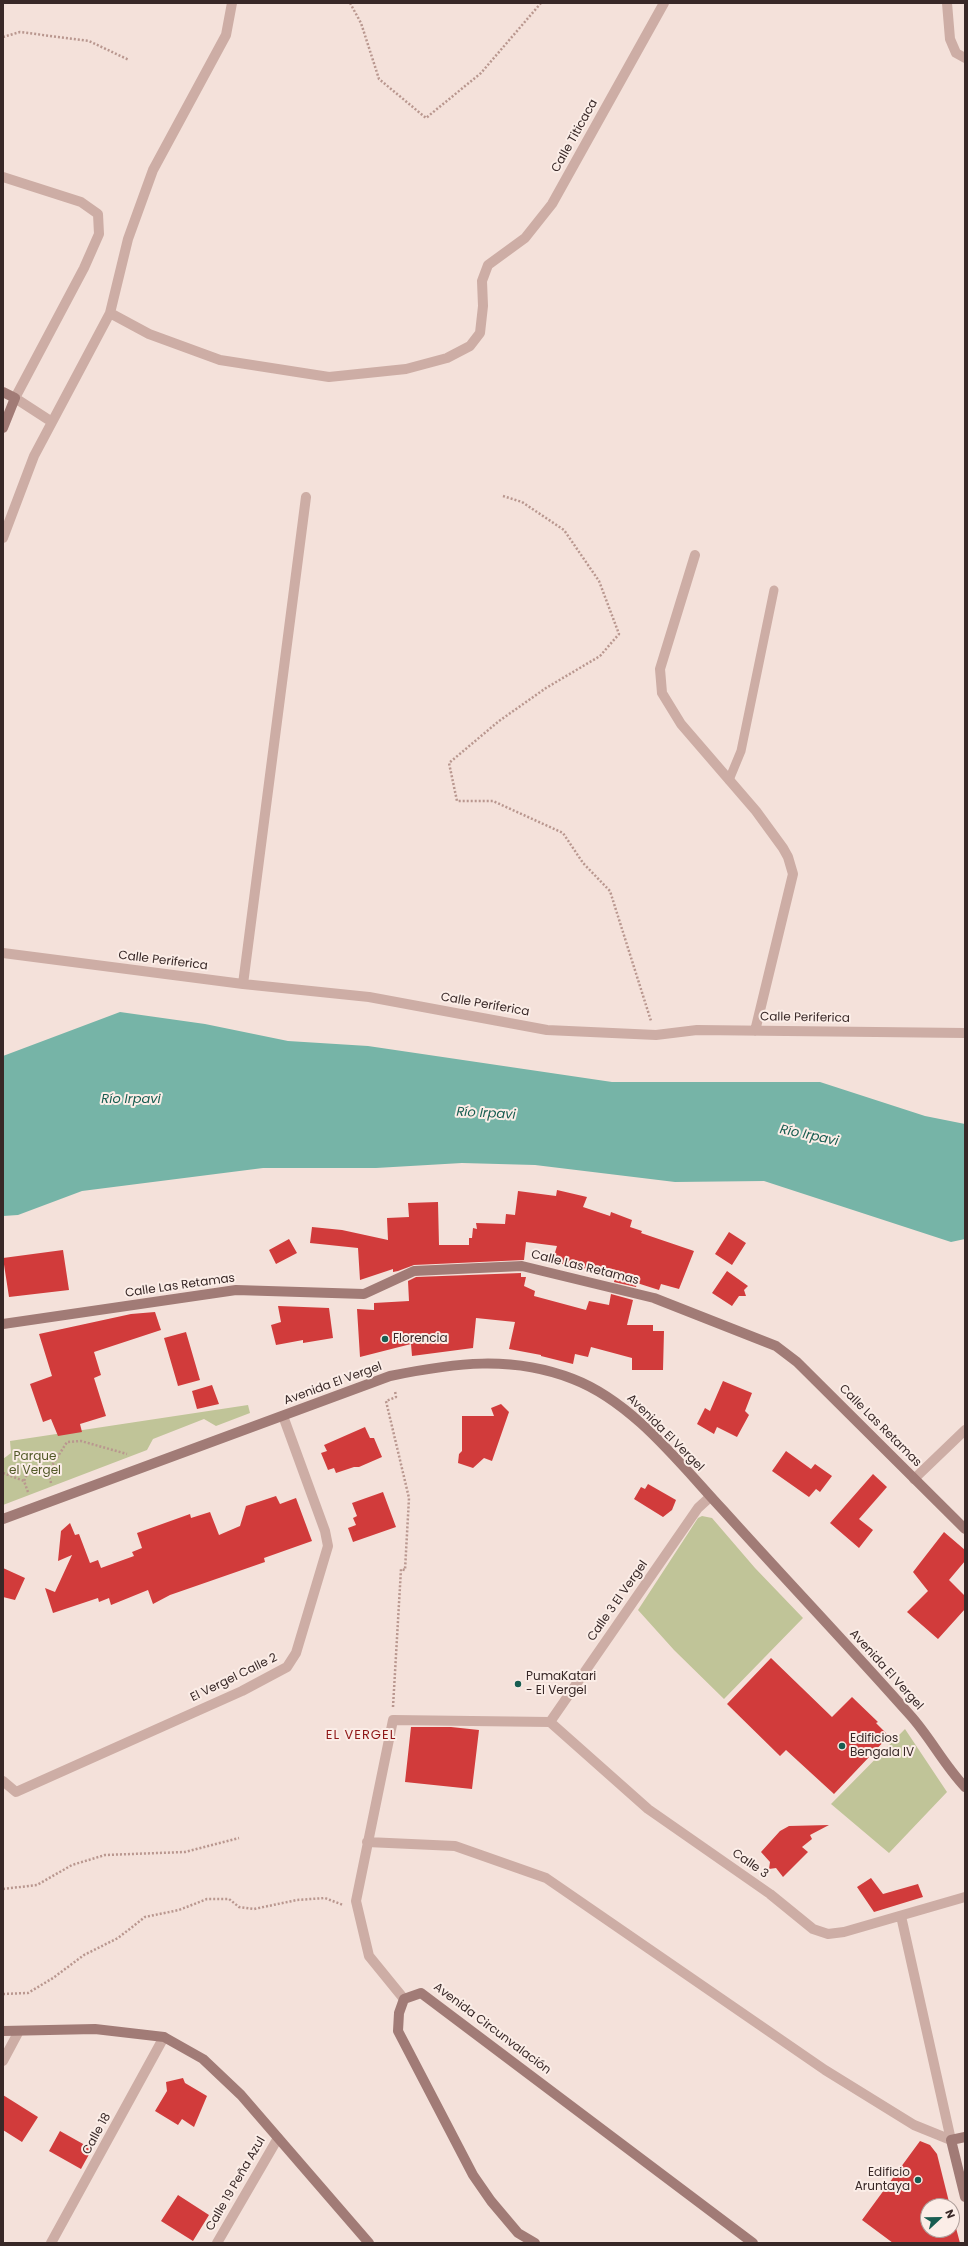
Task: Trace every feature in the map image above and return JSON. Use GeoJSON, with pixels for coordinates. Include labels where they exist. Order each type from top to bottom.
{"type":"FeatureCollection","features":[{"type":"Feature","properties":{"kind":"street"},"geometry":{"type":"LineString","coordinates":[[3,538],[34,456],[110,313],[128,239],[153,170],[226,35],[232,3]]}},
{"type":"Feature","properties":{"kind":"street","name":"Calle Titicaca"},"geometry":{"type":"LineString","coordinates":[[110,313],[149,334],[220,360],[329,377],[406,369],[447,358],[470,346],[480,334],[483,306],[482,281],[488,264],[525,238],[552,204],[664,3]]}},
{"type":"Feature","properties":{"kind":"street"},"geometry":{"type":"LineString","coordinates":[[947,3],[950,39],[956,54],[965,58]]}},
{"type":"Feature","properties":{"kind":"street"},"geometry":{"type":"LineString","coordinates":[[3,178],[81,202],[98,214],[99,234],[84,268],[15,398],[3,428]]}},
{"type":"Feature","properties":{"kind":"street"},"geometry":{"type":"LineString","coordinates":[[3,392],[52,422]]}},
{"type":"Feature","properties":{"kind":"street"},"geometry":{"type":"LineString","coordinates":[[243,984],[306,497]]}},
{"type":"Feature","properties":{"kind":"street"},"geometry":{"type":"LineString","coordinates":[[695,555],[660,669],[662,694],[681,724],[729,780],[783,848],[788,857],[793,874],[755,1031]]}},
{"type":"Feature","properties":{"kind":"street","name":"Calle Periferica"},"geometry":{"type":"LineString","coordinates":[[3,953],[243,984],[369,997],[547,1030],[656,1035],[697,1030],[965,1032]]}},
{"type":"Feature","properties":{"kind":"street","name":"Calle Las Retamas"},"geometry":{"type":"LineString","coordinates":[[3,1324],[236,1290],[364,1294],[414,1271],[522,1266],[654,1298],[776,1346],[797,1362],[965,1529]]}},
{"type":"Feature","properties":{"kind":"street","name":"Avenida El Vergel"},"geometry":{"type":"LineString","coordinates":[[3,1519],[390,1376],[438,1366],[491,1363],[532,1367],[574,1379],[612,1398],[629,1411],[912,1716],[965,1787]]}},
{"type":"Feature","properties":{"kind":"street","name":"El Vergel Calle 2"},"geometry":{"type":"LineString","coordinates":[[3,1781],[16,1792],[242,1691],[287,1667],[296,1653],[328,1546],[325,1531],[283,1416]]}},
{"type":"Feature","properties":{"kind":"street"},"geometry":{"type":"LineString","coordinates":[[914,1479],[965,1430]]}},
{"type":"Feature","properties":{"kind":"street","name":"Calle 3 El Vergel"},"geometry":{"type":"LineString","coordinates":[[550,1722],[698,1508],[710,1497]]}},
{"type":"Feature","properties":{"kind":"street"},"geometry":{"type":"LineString","coordinates":[[535,2243],[518,2233],[491,2201],[473,2175],[398,2031],[399,2013],[404,1999],[369,1956],[356,1901],[393,1720],[550,1722]]}},
{"type":"Feature","properties":{"kind":"street","name":"Calle 3"},"geometry":{"type":"LineString","coordinates":[[550,1722],[648,1809],[770,1894],[813,1929],[828,1934],[844,1932],[965,1896]]}},
{"type":"Feature","properties":{"kind":"street"},"geometry":{"type":"LineString","coordinates":[[367,1842],[455,1846],[546,1878],[825,2070],[914,2125],[951,2140],[965,2137]]}},
{"type":"Feature","properties":{"kind":"street"},"geometry":{"type":"LineString","coordinates":[[901,1916],[965,2197]]}},
{"type":"Feature","properties":{"kind":"street","name":"Avenida Circunvalación"},"geometry":{"type":"LineString","coordinates":[[404,1999],[421,1993],[753,2243]]}},
{"type":"Feature","properties":{"kind":"street"},"geometry":{"type":"LineString","coordinates":[[3,2031],[95,2029],[164,2037],[203,2059],[241,2095],[369,2243]]}},
{"type":"Feature","properties":{"kind":"street"},"geometry":{"type":"LineString","coordinates":[[3,2061],[19,2031]]}},
{"type":"Feature","properties":{"kind":"street","name":"Calle 18"},"geometry":{"type":"LineString","coordinates":[[52,2243],[164,2037]]}},
{"type":"Feature","properties":{"kind":"street","name":"Calle 19 Peña Azul"},"geometry":{"type":"LineString","coordinates":[[217,2243],[278,2138]]}},
{"type":"Feature","properties":{"kind":"lane"},"geometry":{"type":"LineString","coordinates":[[729,780],[741,751],[774,590]]}},
{"type":"Feature","properties":{"kind":"path"},"geometry":{"type":"LineString","coordinates":[[350,3],[361,23],[379,80],[426,118],[481,73],[541,3]]}},
{"type":"Feature","properties":{"kind":"path"},"geometry":{"type":"LineString","coordinates":[[3,37],[20,32],[88,41],[129,60]]}},
{"type":"Feature","properties":{"kind":"path"},"geometry":{"type":"LineString","coordinates":[[504,496],[522,502],[564,530],[599,581],[619,634],[600,656],[546,688],[499,721],[449,763],[457,800],[493,801],[563,833],[583,862],[610,891],[656,1035]]}},
{"type":"Feature","properties":{"kind":"path"},"geometry":{"type":"LineString","coordinates":[[393,1720],[401,1569],[404,1570],[409,1498],[386,1401],[396,1397],[395,1391]]}},
{"type":"Feature","properties":{"kind":"path"},"geometry":{"type":"LineString","coordinates":[[48,1472],[67,1442],[80,1441],[127,1454]]}},
{"type":"Feature","properties":{"kind":"path"},"geometry":{"type":"LineString","coordinates":[[28,1492],[24,1481],[29,1469],[38,1466],[48,1472],[51,1483]]}},
{"type":"Feature","properties":{"kind":"path"},"geometry":{"type":"LineString","coordinates":[[3,1473],[24,1481]]}},
{"type":"Feature","properties":{"kind":"path"},"geometry":{"type":"LineString","coordinates":[[3,1889],[37,1885],[72,1865],[105,1855],[186,1852],[239,1838]]}},
{"type":"Feature","properties":{"kind":"path"},"geometry":{"type":"LineString","coordinates":[[3,1994],[28,1993],[53,1978],[84,1955],[118,1938],[145,1917],[179,1910],[207,1899],[229,1899],[239,1907],[254,1909],[297,1900],[325,1898],[358,1911]]}},
{"type":"Feature","properties":{"kind":"green space","name":"Parque el Vergel"},"geometry":{"type":"Polygon","coordinates":[[[248,1405],[250,1413],[216,1426],[204,1419],[153,1439],[147,1450],[3,1505],[3,1459],[11,1453],[10,1441],[248,1405]]]}},
{"type":"Feature","properties":{"kind":"green space"},"geometry":{"type":"Polygon","coordinates":[[[702,1516],[712,1518],[755,1568],[803,1618],[724,1699],[674,1650],[638,1610],[698,1518],[702,1516]]]}},
{"type":"Feature","properties":{"kind":"green space"},"geometry":{"type":"Polygon","coordinates":[[[905,1729],[947,1792],[889,1853],[831,1804],[905,1729]]]}},
{"type":"Feature","properties":{"kind":"water","name":"Río Irpavi"},"geometry":{"type":"Polygon","coordinates":[[[120,1012],[205,1024],[288,1041],[368,1046],[612,1082],[820,1082],[925,1116],[965,1124],[965,1239],[951,1242],[764,1181],[675,1182],[535,1165],[462,1163],[376,1168],[263,1168],[82,1191],[18,1215],[3,1216],[3,1056],[120,1012]]]}},
{"type":"Feature","properties":{"kind":"building"},"geometry":{"type":"Polygon","coordinates":[[[557,1190],[587,1197],[583,1207],[610,1216],[611,1212],[632,1220],[630,1227],[642,1231],[641,1233],[694,1251],[679,1289],[661,1284],[659,1290],[637,1283],[636,1287],[614,1282],[615,1277],[606,1275],[607,1273],[552,1262],[557,1246],[526,1242],[524,1260],[414,1265],[393,1272],[393,1269],[360,1280],[358,1248],[310,1243],[312,1227],[342,1230],[388,1240],[387,1218],[409,1217],[408,1203],[438,1202],[439,1245],[469,1245],[469,1238],[472,1238],[473,1228],[477,1229],[476,1223],[505,1224],[506,1214],[515,1215],[518,1191],[556,1196],[557,1190]]]}},
{"type":"Feature","properties":{"kind":"building"},"geometry":{"type":"Polygon","coordinates":[[[729,1232],[746,1243],[732,1265],[715,1254],[729,1232]]]}},
{"type":"Feature","properties":{"kind":"building"},"geometry":{"type":"Polygon","coordinates":[[[289,1239],[297,1253],[276,1264],[269,1250],[289,1239]]]}},
{"type":"Feature","properties":{"kind":"building"},"geometry":{"type":"Polygon","coordinates":[[[63,1250],[69,1290],[9,1297],[3,1258],[63,1250]]]}},
{"type":"Feature","properties":{"kind":"building"},"geometry":{"type":"Polygon","coordinates":[[[727,1271],[748,1286],[744,1290],[746,1296],[739,1296],[732,1306],[712,1293],[727,1271]]]}},
{"type":"Feature","properties":{"kind":"building"},"geometry":{"type":"Polygon","coordinates":[[[521,1273],[521,1277],[526,1277],[524,1286],[535,1291],[534,1296],[586,1310],[589,1301],[609,1305],[611,1294],[633,1300],[627,1325],[653,1325],[653,1331],[664,1331],[663,1370],[632,1370],[632,1358],[591,1347],[588,1357],[575,1354],[573,1364],[541,1355],[509,1349],[515,1322],[476,1318],[473,1348],[412,1356],[411,1344],[360,1357],[357,1309],[374,1310],[374,1303],[409,1301],[408,1281],[416,1277],[521,1273]]]}},
{"type":"Feature","properties":{"kind":"building"},"geometry":{"type":"Polygon","coordinates":[[[278,1306],[329,1308],[333,1338],[303,1343],[303,1340],[276,1345],[271,1325],[281,1322],[278,1306]]]}},
{"type":"Feature","properties":{"kind":"building"},"geometry":{"type":"Polygon","coordinates":[[[155,1312],[161,1330],[94,1352],[101,1375],[94,1378],[106,1416],[80,1424],[82,1432],[58,1436],[51,1419],[43,1422],[30,1384],[52,1376],[39,1334],[131,1314],[155,1312]]]}},
{"type":"Feature","properties":{"kind":"building"},"geometry":{"type":"Polygon","coordinates":[[[186,1332],[200,1380],[178,1386],[164,1338],[186,1332]]]}},
{"type":"Feature","properties":{"kind":"building"},"geometry":{"type":"Polygon","coordinates":[[[723,1381],[752,1393],[745,1411],[749,1415],[737,1437],[717,1427],[714,1434],[697,1424],[705,1408],[710,1411],[723,1381]]]}},
{"type":"Feature","properties":{"kind":"building"},"geometry":{"type":"Polygon","coordinates":[[[212,1385],[219,1404],[197,1409],[192,1391],[212,1385]]]}},
{"type":"Feature","properties":{"kind":"building"},"geometry":{"type":"Polygon","coordinates":[[[501,1404],[509,1412],[492,1461],[484,1458],[473,1468],[458,1463],[459,1454],[462,1451],[462,1416],[494,1416],[491,1408],[501,1404]]]}},
{"type":"Feature","properties":{"kind":"building"},"geometry":{"type":"Polygon","coordinates":[[[365,1427],[370,1438],[374,1438],[382,1457],[359,1467],[354,1467],[336,1473],[334,1468],[328,1470],[321,1453],[327,1451],[324,1445],[365,1427]]]}},
{"type":"Feature","properties":{"kind":"building"},"geometry":{"type":"Polygon","coordinates":[[[786,1451],[811,1469],[815,1464],[832,1476],[820,1492],[816,1489],[809,1497],[772,1471],[786,1451]]]}},
{"type":"Feature","properties":{"kind":"building"},"geometry":{"type":"Polygon","coordinates":[[[873,1474],[887,1487],[859,1519],[873,1530],[859,1548],[830,1523],[873,1474]]]}},
{"type":"Feature","properties":{"kind":"building"},"geometry":{"type":"Polygon","coordinates":[[[648,1484],[676,1500],[672,1510],[663,1517],[634,1499],[641,1487],[645,1489],[648,1484]]]}},
{"type":"Feature","properties":{"kind":"building"},"geometry":{"type":"Polygon","coordinates":[[[383,1492],[396,1527],[353,1542],[348,1528],[356,1525],[353,1518],[357,1516],[352,1503],[383,1492]]]}},
{"type":"Feature","properties":{"kind":"building"},"geometry":{"type":"Polygon","coordinates":[[[276,1496],[280,1504],[296,1498],[312,1541],[264,1558],[265,1562],[170,1595],[153,1604],[148,1590],[111,1605],[109,1598],[99,1602],[98,1598],[53,1613],[45,1588],[55,1592],[72,1555],[58,1561],[61,1531],[70,1523],[75,1535],[79,1534],[90,1563],[98,1560],[101,1568],[134,1556],[132,1552],[142,1548],[137,1533],[190,1514],[191,1518],[210,1512],[219,1535],[240,1526],[246,1506],[276,1496]]]}},
{"type":"Feature","properties":{"kind":"building"},"geometry":{"type":"Polygon","coordinates":[[[944,1532],[965,1550],[965,1561],[949,1580],[965,1596],[965,1609],[938,1639],[907,1612],[928,1591],[913,1572],[944,1532]]]}},
{"type":"Feature","properties":{"kind":"building"},"geometry":{"type":"Polygon","coordinates":[[[3,1568],[25,1578],[15,1600],[3,1597],[3,1568]]]}},
{"type":"Feature","properties":{"kind":"building"},"geometry":{"type":"Polygon","coordinates":[[[771,1658],[832,1717],[852,1697],[878,1722],[876,1723],[889,1736],[834,1794],[786,1750],[780,1756],[727,1704],[771,1658]]]}},
{"type":"Feature","properties":{"kind":"building"},"geometry":{"type":"Polygon","coordinates":[[[411,1727],[451,1727],[479,1730],[472,1789],[405,1782],[411,1727]]]}},
{"type":"Feature","properties":{"kind":"building"},"geometry":{"type":"Polygon","coordinates":[[[829,1825],[810,1835],[812,1839],[802,1847],[808,1852],[783,1877],[776,1868],[769,1869],[770,1862],[761,1852],[780,1831],[789,1826],[829,1825]]]}},
{"type":"Feature","properties":{"kind":"building"},"geometry":{"type":"Polygon","coordinates":[[[871,1878],[883,1894],[918,1884],[923,1897],[874,1912],[857,1887],[871,1878]]]}},
{"type":"Feature","properties":{"kind":"building"},"geometry":{"type":"Polygon","coordinates":[[[183,2078],[185,2083],[207,2096],[194,2127],[182,2119],[178,2125],[155,2111],[167,2091],[166,2082],[183,2078]]]}},
{"type":"Feature","properties":{"kind":"building"},"geometry":{"type":"Polygon","coordinates":[[[3,2095],[38,2117],[22,2142],[3,2130],[3,2095]]]}},
{"type":"Feature","properties":{"kind":"building"},"geometry":{"type":"Polygon","coordinates":[[[60,2131],[92,2149],[81,2169],[49,2151],[60,2131]]]}},
{"type":"Feature","properties":{"kind":"building","name":"Edificio Aruntaya"},"geometry":{"type":"Polygon","coordinates":[[[920,2141],[930,2145],[937,2154],[948,2198],[920,2198],[920,2238],[959,2238],[960,2243],[893,2243],[862,2220],[920,2141]]]}},
{"type":"Feature","properties":{"kind":"building"},"geometry":{"type":"Polygon","coordinates":[[[178,2195],[209,2215],[193,2241],[161,2221],[178,2195]]]}},
{"type":"Feature","properties":{"kind":"place","name":"Florencia"},"geometry":{"type":"Point","coordinates":[385,1339]}},
{"type":"Feature","properties":{"kind":"place","name":"PumaKatari - El Vergel"},"geometry":{"type":"Point","coordinates":[518,1684]}},
{"type":"Feature","properties":{"kind":"place","name":"Edificios Bengala IV"},"geometry":{"type":"Point","coordinates":[842,1746]}},
{"type":"Feature","properties":{"kind":"place","name":"Edificio Aruntaya"},"geometry":{"type":"Point","coordinates":[918,2180]}},
{"type":"Feature","properties":{"kind":"district","name":"EL VERGEL"},"geometry":{"type":"Point","coordinates":[361,1736]}}]}
